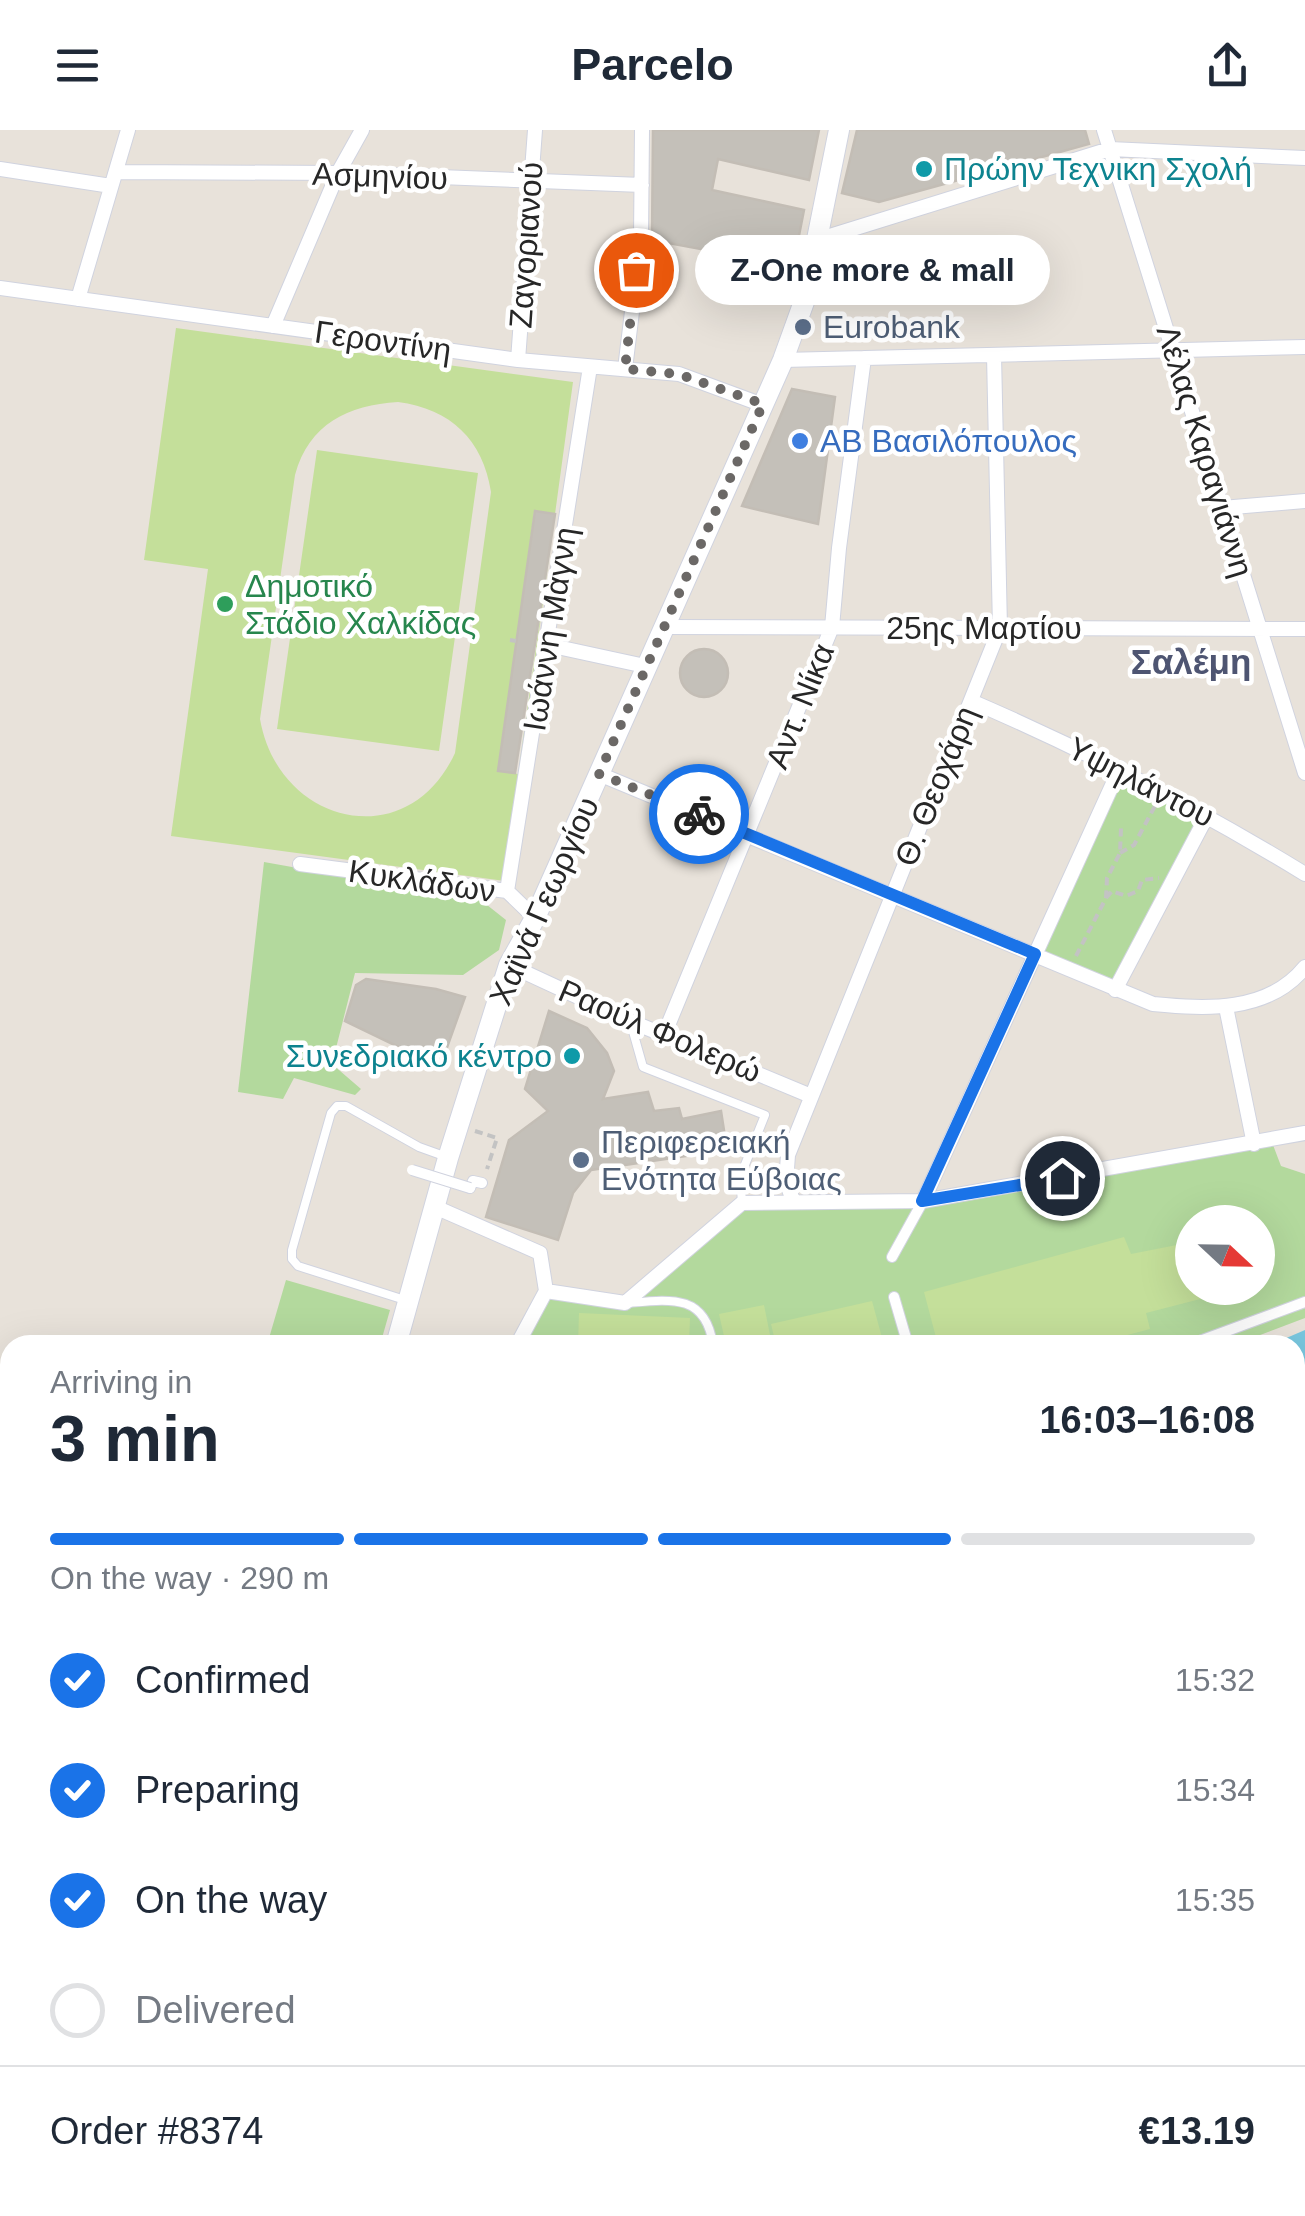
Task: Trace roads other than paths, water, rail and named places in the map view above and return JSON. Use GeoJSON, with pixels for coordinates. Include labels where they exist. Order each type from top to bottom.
{"type":"FeatureCollection","features":[{"type":"Feature","properties":{"kind":"main road","name":"Χαϊνά Γεωργίου"},"geometry":{"type":"LineString","coordinates":[[399,1335],[448,1158],[509,965],[536,918],[784,360],[805,299],[835,131]]}},
{"type":"Feature","properties":{"kind":"street"},"geometry":{"type":"LineString","coordinates":[[78,299],[128,130]]}},
{"type":"Feature","properties":{"kind":"street"},"geometry":{"type":"LineString","coordinates":[[272,326],[338,173],[362,130]]}},
{"type":"Feature","properties":{"kind":"street","name":"Ζαγοριανού"},"geometry":{"type":"LineString","coordinates":[[518,360],[535,130]]}},
{"type":"Feature","properties":{"kind":"street"},"geometry":{"type":"LineString","coordinates":[[625,369],[640,238],[642,130]]}},
{"type":"Feature","properties":{"kind":"street","name":"Λέλας Καραγιάννη"},"geometry":{"type":"LineString","coordinates":[[1104,130],[1305,772]]}},
{"type":"Feature","properties":{"kind":"street"},"geometry":{"type":"LineString","coordinates":[[817,240],[1110,149],[1305,158]]}},
{"type":"Feature","properties":{"kind":"street","name":"Ασμηνίου"},"geometry":{"type":"LineString","coordinates":[[0,169],[115,179],[338,173],[642,185]]}},
{"type":"Feature","properties":{"kind":"street","name":"Γεροντίνη"},"geometry":{"type":"LineString","coordinates":[[0,288],[518,360],[678,374],[763,404]]}},
{"type":"Feature","properties":{"kind":"street"},"geometry":{"type":"LineString","coordinates":[[784,360],[1305,347]]}},
{"type":"Feature","properties":{"kind":"street","name":"Θ. Θεοχάρη"},"geometry":{"type":"LineString","coordinates":[[793,1200],[786,1182],[786,1163],[1000,628],[994,355]]}},
{"type":"Feature","properties":{"kind":"street","name":"Αντ. Νίκα"},"geometry":{"type":"LineString","coordinates":[[664,1035],[832,627],[864,358]]}},
{"type":"Feature","properties":{"kind":"street","name":"Ιωάννη Μὰγνη"},"geometry":{"type":"LineString","coordinates":[[508,891],[590,367]]}},
{"type":"Feature","properties":{"kind":"street"},"geometry":{"type":"LineString","coordinates":[[1222,508],[1305,501]]}},
{"type":"Feature","properties":{"kind":"street","name":"25ης Μαρτίου"},"geometry":{"type":"LineString","coordinates":[[664,627],[1305,629]]}},
{"type":"Feature","properties":{"kind":"street"},"geometry":{"type":"LineString","coordinates":[[548,645],[645,666]]}},
{"type":"Feature","properties":{"kind":"street","name":"Υψηλάντου"},"geometry":{"type":"LineString","coordinates":[[971,701],[1120,768],[1208,814],[1305,874]]}},
{"type":"Feature","properties":{"kind":"street"},"geometry":{"type":"LineString","coordinates":[[892,1257],[922,1201],[1120,768]]}},
{"type":"Feature","properties":{"kind":"street"},"geometry":{"type":"LineString","coordinates":[[599,774],[1153,1004],[1201,1009],[1226,1007],[1281,988],[1305,967]]}},
{"type":"Feature","properties":{"kind":"street"},"geometry":{"type":"LineString","coordinates":[[1115,990],[1208,814]]}},
{"type":"Feature","properties":{"kind":"street","name":"Κυκλάδων"},"geometry":{"type":"LineString","coordinates":[[300,864],[508,891],[536,918]]}},
{"type":"Feature","properties":{"kind":"street","name":"Ραούλ Φολερώ"},"geometry":{"type":"LineString","coordinates":[[509,965],[630,1021],[811,1096]]}},
{"type":"Feature","properties":{"kind":"street"},"geometry":{"type":"LineString","coordinates":[[1226,1007],[1254,1144]]}},
{"type":"Feature","properties":{"kind":"street"},"geometry":{"type":"LineString","coordinates":[[546,1292],[625,1303],[742,1202],[922,1201],[1305,1134]]}},
{"type":"Feature","properties":{"kind":"street"},"geometry":{"type":"LineString","coordinates":[[412,1170],[470,1188],[473,1180],[482,1183]]}},
{"type":"Feature","properties":{"kind":"street"},"geometry":{"type":"LineString","coordinates":[[435,1208],[540,1252],[546,1292],[522,1335]]}},
{"type":"Feature","properties":{"kind":"street"},"geometry":{"type":"LineString","coordinates":[[894,1296],[905,1335]]}},
{"type":"Feature","properties":{"kind":"street"},"geometry":{"type":"LineString","coordinates":[[1216,1335],[1305,1302]]}},
{"type":"Feature","properties":{"kind":"lane"},"geometry":{"type":"LineString","coordinates":[[630,1021],[643,1066],[764,1115],[740,1177],[742,1202]]}},
{"type":"Feature","properties":{"kind":"lane"},"geometry":{"type":"LineString","coordinates":[[408,1301],[298,1266],[292,1259],[292,1250],[337,1106],[346,1106],[419,1148],[448,1158]]}},
{"type":"Feature","properties":{"kind":"lane"},"geometry":{"type":"LineString","coordinates":[[625,1303],[670,1299],[701,1311],[712,1335]]}},
{"type":"Feature","properties":{"kind":"place","name":"Πρώην Τεχνικη Σχολή"},"geometry":{"type":"Point","coordinates":[924,169]}},
{"type":"Feature","properties":{"kind":"place","name":"Z-One more & mall"},"geometry":{"type":"Point","coordinates":[636,270]}},
{"type":"Feature","properties":{"kind":"place","name":"Eurobank"},"geometry":{"type":"Point","coordinates":[803,327]}},
{"type":"Feature","properties":{"kind":"place","name":"ΑΒ Βασιλόπουλος"},"geometry":{"type":"Point","coordinates":[800,441]}},
{"type":"Feature","properties":{"kind":"place","name":"Δημοτικό Στάδιο Χαλκίδας"},"geometry":{"type":"Point","coordinates":[225,604]}},
{"type":"Feature","properties":{"kind":"place","name":"Συνεδριακό κέντρο"},"geometry":{"type":"Point","coordinates":[572,1056]}},
{"type":"Feature","properties":{"kind":"place","name":"Περιφερειακή Ενότητα Εύβοιας"},"geometry":{"type":"Point","coordinates":[581,1160]}},
{"type":"Feature","properties":{"kind":"district","name":"Σαλέμη"},"geometry":{"type":"Point","coordinates":[1191,661]}}]}
